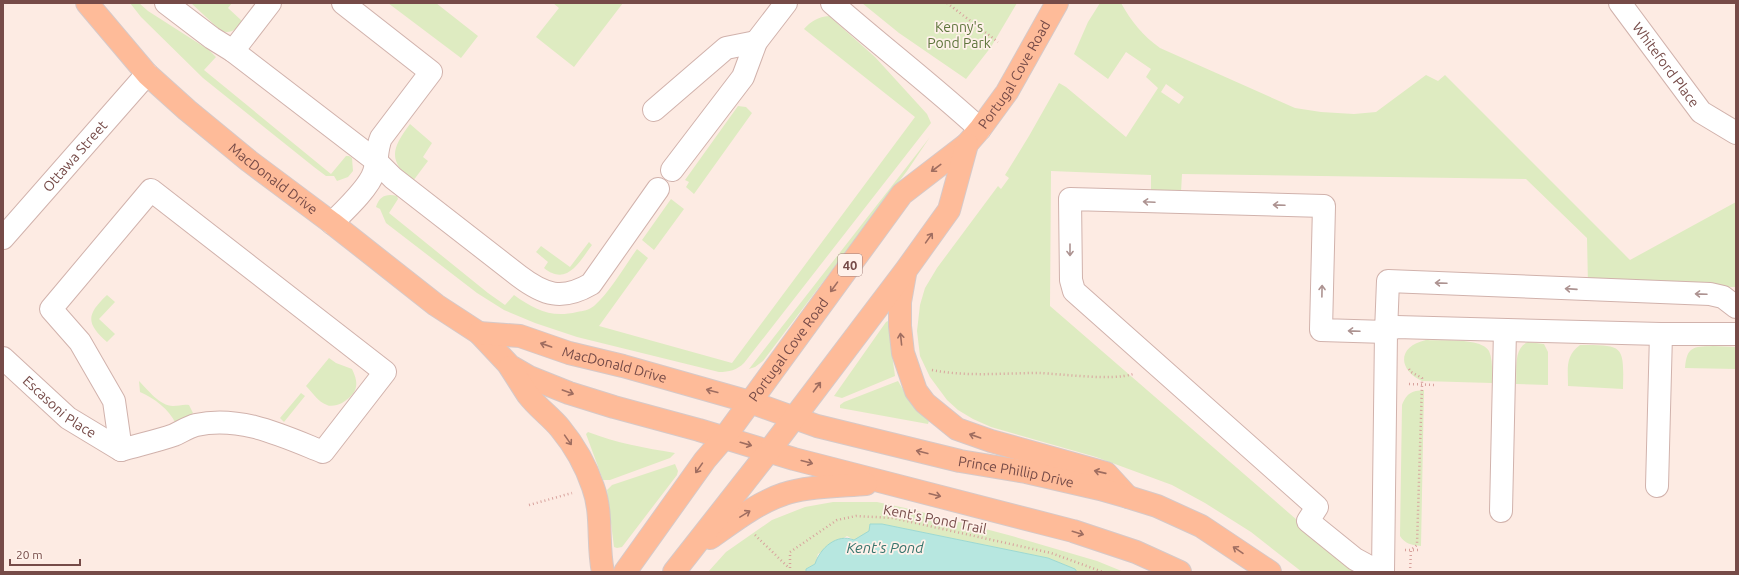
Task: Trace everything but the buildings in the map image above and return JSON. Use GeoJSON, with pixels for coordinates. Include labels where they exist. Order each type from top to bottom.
{"type":"FeatureCollection","features":[{"type":"Feature","properties":{"kind":"main road","name":"MacDonald Drive"},"geometry":{"type":"LineString","coordinates":[[87,3],[147,74],[187,110],[238,152],[332,223],[436,305],[479,333],[510,366],[529,377],[569,393],[724,438]]}},
{"type":"Feature","properties":{"kind":"main road","name":"Portugal Cove Road"},"geometry":{"type":"LineString","coordinates":[[625,572],[705,460],[724,438],[902,194],[974,136],[1007,92],[1057,3]]}},
{"type":"Feature","properties":{"kind":"main road","name":"Portugal Cove Road"},"geometry":{"type":"LineString","coordinates":[[674,572],[769,451],[906,270],[949,210],[974,136]]}},
{"type":"Feature","properties":{"kind":"main road"},"geometry":{"type":"LineString","coordinates":[[906,270],[900,302],[902,353],[916,391],[925,403],[957,429],[991,441],[1106,473],[1128,497]]}},
{"type":"Feature","properties":{"kind":"main road","name":"MacDonald Drive"},"geometry":{"type":"LineString","coordinates":[[479,333],[520,336],[569,353],[622,366],[750,402]]}},
{"type":"Feature","properties":{"kind":"main road"},"geometry":{"type":"LineString","coordinates":[[510,366],[528,395],[560,428],[578,454],[595,494],[598,508],[601,562],[603,572]]}},
{"type":"Feature","properties":{"kind":"main road","name":"Prince Phillip Drive"},"geometry":{"type":"LineString","coordinates":[[750,402],[817,426],[960,461],[1033,474],[1100,489],[1157,506],[1201,526],[1270,572]]}},
{"type":"Feature","properties":{"kind":"main road"},"geometry":{"type":"LineString","coordinates":[[724,438],[884,482],[1073,531],[1136,552],[1180,572]]}},
{"type":"Feature","properties":{"kind":"main road"},"geometry":{"type":"LineString","coordinates":[[690,553],[742,516],[785,493],[815,488],[884,482]]}},
{"type":"Feature","properties":{"kind":"street"},"geometry":{"type":"LineString","coordinates":[[166,3],[212,38],[233,51],[375,160],[393,178],[532,286],[547,294],[578,292],[591,284],[658,189]]}},
{"type":"Feature","properties":{"kind":"street"},"geometry":{"type":"LineString","coordinates":[[233,51],[270,3]]}},
{"type":"Feature","properties":{"kind":"street"},"geometry":{"type":"LineString","coordinates":[[332,223],[369,181],[374,171],[377,147],[381,138],[431,72],[343,3]]}},
{"type":"Feature","properties":{"kind":"street"},"geometry":{"type":"LineString","coordinates":[[672,170],[743,76],[756,42],[786,3]]}},
{"type":"Feature","properties":{"kind":"street"},"geometry":{"type":"LineString","coordinates":[[832,3],[884,49],[907,65],[974,136]]}},
{"type":"Feature","properties":{"kind":"street","name":"Whiteford Place"},"geometry":{"type":"LineString","coordinates":[[1620,3],[1701,112],[1736,133]]}},
{"type":"Feature","properties":{"kind":"street"},"geometry":{"type":"LineString","coordinates":[[654,110],[726,48],[756,42]]}},
{"type":"Feature","properties":{"kind":"street","name":"Ottawa Street"},"geometry":{"type":"LineString","coordinates":[[3,238],[147,74]]}},
{"type":"Feature","properties":{"kind":"street"},"geometry":{"type":"LineString","coordinates":[[151,190],[385,372],[323,452],[272,432],[248,425],[220,422],[195,425],[175,434],[121,450],[114,401],[80,342],[51,309],[151,190]]}},
{"type":"Feature","properties":{"kind":"street"},"geometry":{"type":"LineString","coordinates":[[1379,572],[1355,559],[1308,521],[1317,507],[1074,291],[1070,280],[1070,200],[1324,206],[1322,330],[1386,332],[1396,327],[1661,334],[1736,334]]}},
{"type":"Feature","properties":{"kind":"street"},"geometry":{"type":"LineString","coordinates":[[1383,572],[1388,281],[1710,294],[1723,297],[1736,307]]}},
{"type":"Feature","properties":{"kind":"street"},"geometry":{"type":"LineString","coordinates":[[1501,511],[1505,330]]}},
{"type":"Feature","properties":{"kind":"street"},"geometry":{"type":"LineString","coordinates":[[1657,486],[1661,334]]}},
{"type":"Feature","properties":{"kind":"street","name":"Escasoni Place"},"geometry":{"type":"LineString","coordinates":[[3,358],[68,418],[121,450]]}},
{"type":"Feature","properties":{"kind":"path"},"geometry":{"type":"LineString","coordinates":[[947,3],[998,42]]}},
{"type":"Feature","properties":{"kind":"path"},"geometry":{"type":"LineString","coordinates":[[926,369],[945,372],[981,374],[1038,373],[1126,376],[1132,374],[1148,357]]}},
{"type":"Feature","properties":{"kind":"path"},"geometry":{"type":"LineString","coordinates":[[1408,367],[1412,372],[1422,378],[1417,545],[1411,550],[1410,572]]}},
{"type":"Feature","properties":{"kind":"path"},"geometry":{"type":"LineString","coordinates":[[1386,384],[1436,385]]}},
{"type":"Feature","properties":{"kind":"path"},"geometry":{"type":"LineString","coordinates":[[529,505],[574,493]]}},
{"type":"Feature","properties":{"kind":"path","name":"Kent's Pond Trail"},"geometry":{"type":"LineString","coordinates":[[790,572],[790,552],[837,520],[856,516],[893,518],[1051,553],[1103,572]]}},
{"type":"Feature","properties":{"kind":"path"},"geometry":{"type":"LineString","coordinates":[[753,534],[789,568]]}},
{"type":"Feature","properties":{"kind":"path"},"geometry":{"type":"LineString","coordinates":[[1411,550],[1421,550]]}},
{"type":"Feature","properties":{"kind":"green space"},"geometry":{"type":"Polygon","coordinates":[[[130,3],[139,3],[148,11],[209,50],[216,57],[204,70],[331,174],[346,156],[352,158],[353,171],[348,177],[337,181],[334,176],[326,176],[314,167],[203,78],[141,17],[130,3]]]}},
{"type":"Feature","properties":{"kind":"green space"},"geometry":{"type":"Polygon","coordinates":[[[191,3],[232,3],[228,8],[242,21],[238,27],[231,32],[221,31],[191,3]]]}},
{"type":"Feature","properties":{"kind":"green space"},"geometry":{"type":"Polygon","coordinates":[[[388,3],[436,3],[478,36],[461,58],[388,3]]]}},
{"type":"Feature","properties":{"kind":"green space"},"geometry":{"type":"Polygon","coordinates":[[[553,3],[623,3],[574,67],[536,37],[559,8],[553,3]]]}},
{"type":"Feature","properties":{"kind":"green space","name":"Kenny's Pond Park"},"geometry":{"type":"Polygon","coordinates":[[[862,3],[1017,3],[991,47],[966,79],[899,33],[862,3]]]}},
{"type":"Feature","properties":{"kind":"green space"},"geometry":{"type":"Polygon","coordinates":[[[1100,3],[1121,3],[1138,28],[1160,48],[1295,108],[1321,112],[1354,114],[1376,112],[1426,75],[1438,81],[1445,75],[1630,260],[1736,202],[1736,287],[1588,285],[1587,238],[1526,179],[1182,174],[1181,192],[1151,192],[1151,175],[1051,171],[1050,306],[1357,572],[1302,572],[1251,532],[1205,503],[1172,485],[1096,457],[991,427],[973,419],[958,410],[947,400],[930,377],[920,356],[917,331],[920,305],[925,288],[937,268],[998,186],[1001,189],[1009,178],[1005,175],[1059,83],[1066,87],[1126,137],[1158,88],[1146,77],[1151,69],[1126,52],[1108,79],[1074,54],[1088,22],[1100,3]],[[1166,84],[1161,92],[1179,104],[1184,97],[1166,84]]]}},
{"type":"Feature","properties":{"kind":"green space"},"geometry":{"type":"Polygon","coordinates":[[[829,16],[875,57],[927,114],[931,123],[744,363],[736,369],[719,372],[577,337],[535,323],[504,310],[477,293],[386,223],[380,209],[376,207],[379,200],[384,196],[397,196],[398,199],[389,213],[488,293],[505,305],[514,295],[536,309],[551,313],[568,314],[586,310],[594,306],[611,287],[637,249],[648,258],[599,326],[732,363],[915,117],[804,29],[815,20],[821,17],[829,16]]]}},
{"type":"Feature","properties":{"kind":"green space"},"geometry":{"type":"Polygon","coordinates":[[[738,106],[746,107],[752,113],[694,194],[686,187],[689,182],[685,180],[738,106]]]}},
{"type":"Feature","properties":{"kind":"green space"},"geometry":{"type":"Polygon","coordinates":[[[410,124],[432,143],[423,157],[428,161],[413,181],[399,167],[395,154],[399,140],[410,124]]]}},
{"type":"Feature","properties":{"kind":"green space"},"geometry":{"type":"Polygon","coordinates":[[[930,137],[907,171],[763,361],[755,367],[749,369],[930,137]]]}},
{"type":"Feature","properties":{"kind":"green space"},"geometry":{"type":"Polygon","coordinates":[[[671,199],[684,209],[654,250],[642,240],[671,199]]]}},
{"type":"Feature","properties":{"kind":"green space"},"geometry":{"type":"Polygon","coordinates":[[[589,242],[592,245],[578,264],[572,270],[560,275],[552,273],[544,268],[548,262],[536,252],[541,246],[570,267],[589,242]]]}},
{"type":"Feature","properties":{"kind":"green space"},"geometry":{"type":"Polygon","coordinates":[[[107,295],[115,302],[99,319],[115,334],[107,342],[95,329],[91,319],[95,308],[107,295]]]}},
{"type":"Feature","properties":{"kind":"green space"},"geometry":{"type":"Polygon","coordinates":[[[888,321],[890,323],[891,347],[895,376],[842,398],[834,396],[886,322],[888,321]]]}},
{"type":"Feature","properties":{"kind":"green space"},"geometry":{"type":"Polygon","coordinates":[[[1426,340],[1470,342],[1485,347],[1489,351],[1491,358],[1492,383],[1422,381],[1414,376],[1405,364],[1404,358],[1406,352],[1410,347],[1426,340]]]}},
{"type":"Feature","properties":{"kind":"green space"},"geometry":{"type":"Polygon","coordinates":[[[1528,342],[1544,344],[1548,352],[1548,385],[1516,384],[1518,354],[1523,345],[1528,342]]]}},
{"type":"Feature","properties":{"kind":"green space"},"geometry":{"type":"Polygon","coordinates":[[[1580,345],[1613,347],[1618,350],[1623,364],[1623,389],[1568,386],[1568,363],[1575,349],[1580,345]]]}},
{"type":"Feature","properties":{"kind":"green space"},"geometry":{"type":"Polygon","coordinates":[[[1713,346],[1736,347],[1736,369],[1685,368],[1687,355],[1692,349],[1713,346]]]}},
{"type":"Feature","properties":{"kind":"green space"},"geometry":{"type":"Polygon","coordinates":[[[329,358],[336,363],[352,369],[356,380],[356,389],[354,393],[342,403],[332,406],[321,402],[306,386],[329,358]]]}},
{"type":"Feature","properties":{"kind":"green space"},"geometry":{"type":"Polygon","coordinates":[[[139,381],[154,397],[163,403],[173,406],[189,405],[193,413],[176,424],[161,405],[151,397],[140,392],[139,381]]]}},
{"type":"Feature","properties":{"kind":"green space"},"geometry":{"type":"Polygon","coordinates":[[[898,381],[908,398],[929,421],[928,424],[840,408],[840,405],[844,402],[898,381]]]}},
{"type":"Feature","properties":{"kind":"green space"},"geometry":{"type":"Polygon","coordinates":[[[1424,390],[1421,546],[1409,544],[1400,536],[1402,405],[1410,393],[1424,390]]]}},
{"type":"Feature","properties":{"kind":"green space"},"geometry":{"type":"Polygon","coordinates":[[[301,393],[305,396],[284,422],[280,418],[301,393]]]}},
{"type":"Feature","properties":{"kind":"green space"},"geometry":{"type":"Polygon","coordinates":[[[588,432],[620,442],[675,453],[670,458],[610,480],[603,480],[586,434],[588,432]]]}},
{"type":"Feature","properties":{"kind":"green space"},"geometry":{"type":"Polygon","coordinates":[[[675,464],[678,471],[677,475],[622,547],[614,547],[607,490],[612,485],[675,464]]]}},
{"type":"Feature","properties":{"kind":"green space"},"geometry":{"type":"Polygon","coordinates":[[[833,502],[877,502],[910,509],[1012,536],[1097,561],[1124,572],[1077,572],[1075,569],[1048,558],[882,524],[854,540],[847,536],[818,554],[815,564],[806,569],[806,572],[708,572],[726,552],[772,520],[805,507],[833,502]]]}},
{"type":"Feature","properties":{"kind":"water","name":"Kent's Pond"},"geometry":{"type":"Polygon","coordinates":[[[870,524],[882,524],[1048,558],[1075,569],[1077,572],[806,572],[806,569],[815,564],[817,558],[830,543],[836,540],[848,538],[854,540],[869,531],[870,524]]]}}]}
